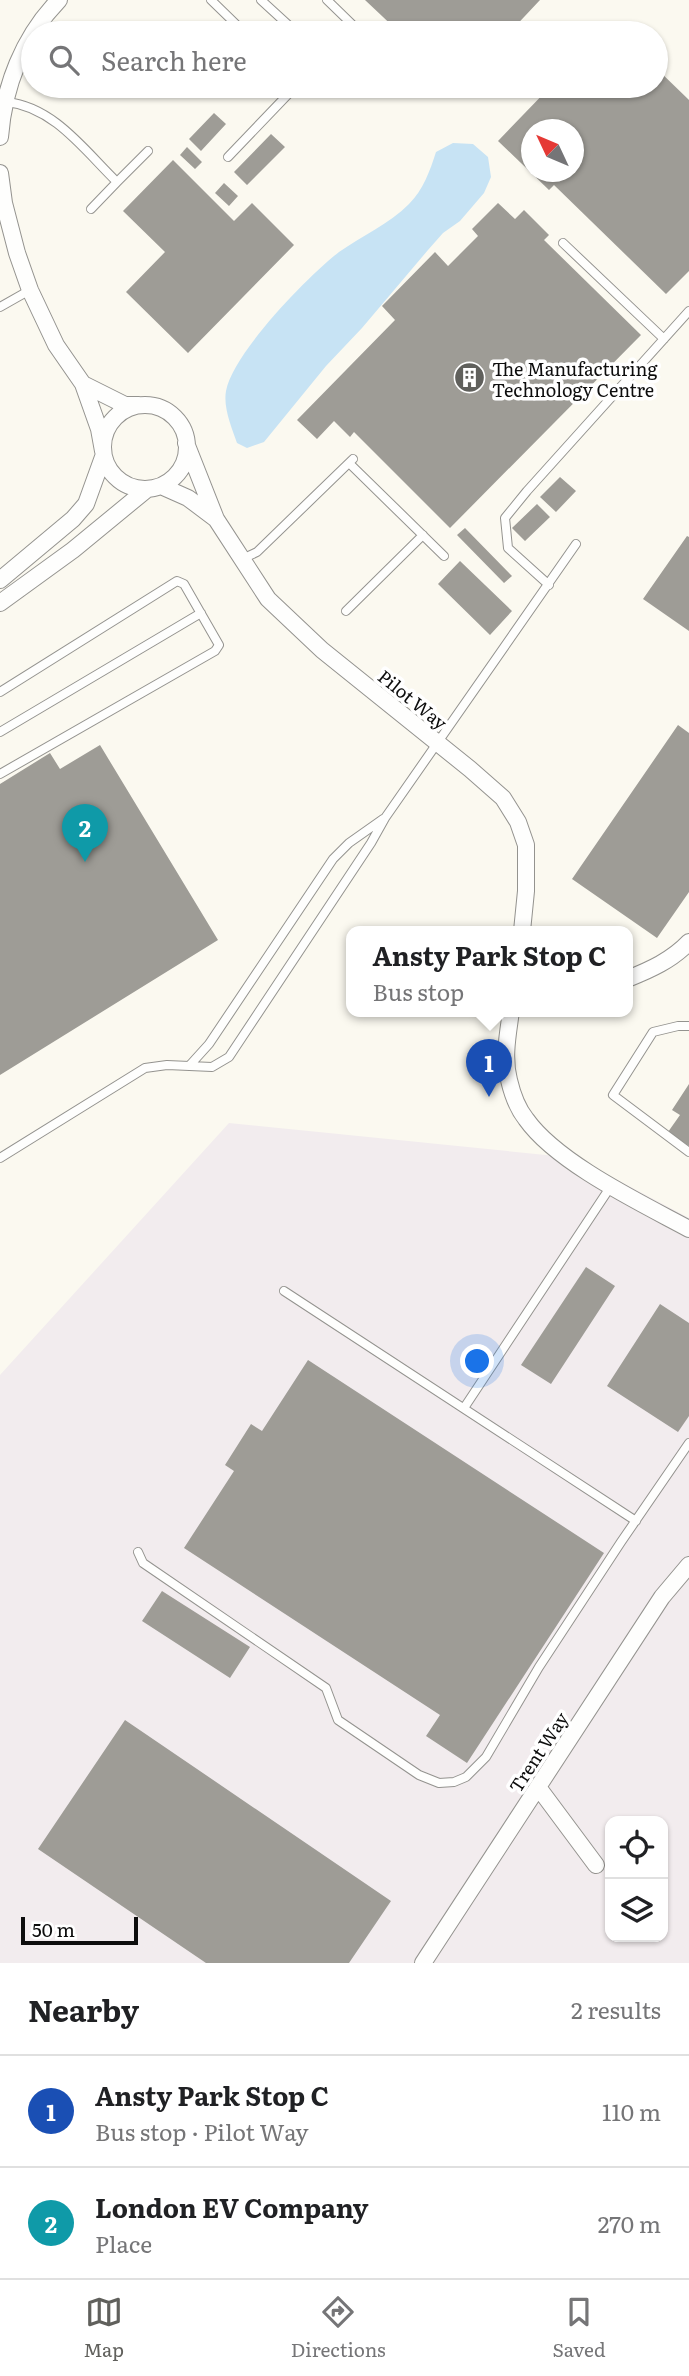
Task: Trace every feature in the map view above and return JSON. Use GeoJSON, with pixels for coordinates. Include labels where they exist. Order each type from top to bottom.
{"type":"FeatureCollection","features":[{"type":"Feature","properties":{"kind":"street"},"geometry":{"type":"LineString","coordinates":[[42,21],[59,0]]}},
{"type":"Feature","properties":{"kind":"street"},"geometry":{"type":"LineString","coordinates":[[0,137],[14,68],[21,54]]}},
{"type":"Feature","properties":{"kind":"street"},"geometry":{"type":"LineString","coordinates":[[0,173],[4,203],[30,290],[57,345],[83,384],[99,429],[103,454],[113,475],[134,488],[154,488]]}},
{"type":"Feature","properties":{"kind":"street"},"geometry":{"type":"LineString","coordinates":[[0,603],[154,488],[173,478],[186,456],[184,431],[168,412],[145,405],[125,405],[83,384]]}},
{"type":"Feature","properties":{"kind":"street"},"geometry":{"type":"LineString","coordinates":[[0,580],[73,519],[86,504],[110,423],[120,413],[145,405]]}},
{"type":"Feature","properties":{"kind":"street","name":"Pilot Way"},"geometry":{"type":"LineString","coordinates":[[186,443],[216,519],[268,598],[313,642],[503,798],[526,845],[522,926]]}},
{"type":"Feature","properties":{"kind":"street","name":"Pilot Way"},"geometry":{"type":"LineString","coordinates":[[154,488],[188,498],[216,519]]}},
{"type":"Feature","properties":{"kind":"street"},"geometry":{"type":"LineString","coordinates":[[633,977],[649,971],[689,942]]}},
{"type":"Feature","properties":{"kind":"street"},"geometry":{"type":"LineString","coordinates":[[510,1017],[506,1048],[509,1079],[524,1118],[558,1152],[611,1186],[689,1228]]}},
{"type":"Feature","properties":{"kind":"street","name":"Trent Way"},"geometry":{"type":"LineString","coordinates":[[423,1963],[662,1597],[689,1565]]}},
{"type":"Feature","properties":{"kind":"street"},"geometry":{"type":"LineString","coordinates":[[538,1787],[596,1865]]}},
{"type":"Feature","properties":{"kind":"lane"},"geometry":{"type":"LineString","coordinates":[[261,0],[284,21]]}},
{"type":"Feature","properties":{"kind":"lane"},"geometry":{"type":"LineString","coordinates":[[327,0],[349,21]]}},
{"type":"Feature","properties":{"kind":"lane"},"geometry":{"type":"LineString","coordinates":[[213,1],[233,21]]}},
{"type":"Feature","properties":{"kind":"lane"},"geometry":{"type":"LineString","coordinates":[[228,157],[285,98]]}},
{"type":"Feature","properties":{"kind":"lane"},"geometry":{"type":"LineString","coordinates":[[7,102],[20,103],[52,118],[117,182]]}},
{"type":"Feature","properties":{"kind":"lane"},"geometry":{"type":"LineString","coordinates":[[91,209],[148,151]]}},
{"type":"Feature","properties":{"kind":"lane"},"geometry":{"type":"LineString","coordinates":[[563,243],[664,339]]}},
{"type":"Feature","properties":{"kind":"lane"},"geometry":{"type":"LineString","coordinates":[[0,307],[30,290]]}},
{"type":"Feature","properties":{"kind":"lane"},"geometry":{"type":"LineString","coordinates":[[549,585],[508,548],[505,518],[689,311]]}},
{"type":"Feature","properties":{"kind":"lane"},"geometry":{"type":"LineString","coordinates":[[243,559],[257,552],[351,461],[444,556]]}},
{"type":"Feature","properties":{"kind":"lane"},"geometry":{"type":"LineString","coordinates":[[346,611],[424,535]]}},
{"type":"Feature","properties":{"kind":"lane"},"geometry":{"type":"LineString","coordinates":[[0,1158],[145,1068],[167,1065],[212,1067],[229,1057],[372,843],[385,818],[576,544]]}},
{"type":"Feature","properties":{"kind":"lane"},"geometry":{"type":"LineString","coordinates":[[0,692],[177,581],[184,584],[219,645],[215,651],[0,774]]}},
{"type":"Feature","properties":{"kind":"lane"},"geometry":{"type":"LineString","coordinates":[[0,732],[201,613]]}},
{"type":"Feature","properties":{"kind":"lane"},"geometry":{"type":"LineString","coordinates":[[190,1065],[209,1044],[333,859],[349,843],[385,818]]}},
{"type":"Feature","properties":{"kind":"lane"},"geometry":{"type":"LineString","coordinates":[[689,1027],[678,1026],[653,1032],[613,1095],[689,1152]]}},
{"type":"Feature","properties":{"kind":"lane"},"geometry":{"type":"LineString","coordinates":[[464,1408],[611,1186]]}},
{"type":"Feature","properties":{"kind":"lane"},"geometry":{"type":"LineString","coordinates":[[284,1291],[636,1521]]}},
{"type":"Feature","properties":{"kind":"lane"},"geometry":{"type":"LineString","coordinates":[[138,1552],[143,1563],[326,1688],[338,1720],[419,1775],[439,1783],[454,1782],[466,1777],[486,1757],[539,1667],[689,1443]]}},
{"type":"Feature","properties":{"kind":"shaded area"},"geometry":{"type":"Polygon","coordinates":[[[229,1123],[576,1158],[689,1218],[689,1963],[0,1963],[0,1375],[229,1123]]]}},
{"type":"Feature","properties":{"kind":"water"},"geometry":{"type":"Polygon","coordinates":[[[453,143],[473,144],[488,157],[491,177],[484,193],[460,221],[443,233],[326,366],[264,442],[247,448],[237,443],[225,398],[232,375],[242,357],[274,316],[326,263],[393,218],[414,199],[429,173],[436,152],[453,143]]]}},
{"type":"Feature","properties":{"kind":"building"},"geometry":{"type":"Polygon","coordinates":[[[365,0],[540,0],[520,21],[387,21],[365,0]]]}},
{"type":"Feature","properties":{"kind":"building"},"geometry":{"type":"Polygon","coordinates":[[[668,80],[689,100],[689,271],[666,294],[554,185],[549,190],[541,182],[584,182],[584,119],[521,119],[521,163],[498,141],[539,98],[668,98],[668,80]]]}},
{"type":"Feature","properties":{"kind":"building"},"geometry":{"type":"Polygon","coordinates":[[[214,113],[226,124],[201,151],[189,139],[214,113]]]}},
{"type":"Feature","properties":{"kind":"building"},"geometry":{"type":"Polygon","coordinates":[[[271,134],[285,147],[247,185],[234,172],[271,134]]]}},
{"type":"Feature","properties":{"kind":"building"},"geometry":{"type":"Polygon","coordinates":[[[187,147],[202,162],[195,169],[180,155],[187,147]]]}},
{"type":"Feature","properties":{"kind":"building"},"geometry":{"type":"Polygon","coordinates":[[[173,160],[234,221],[252,203],[294,245],[188,353],[126,292],[165,252],[123,211],[173,160]]]}},
{"type":"Feature","properties":{"kind":"building"},"geometry":{"type":"Polygon","coordinates":[[[224,183],[238,196],[229,206],[215,193],[224,183]]]}},
{"type":"Feature","properties":{"kind":"building","name":"The Manufacturing Technology Centre"},"geometry":{"type":"Polygon","coordinates":[[[498,203],[515,219],[524,210],[549,235],[544,240],[641,335],[450,528],[354,432],[350,437],[334,421],[317,439],[297,420],[395,320],[382,306],[435,252],[448,266],[478,236],[472,229],[498,203]]]}},
{"type":"Feature","properties":{"kind":"building"},"geometry":{"type":"Polygon","coordinates":[[[560,477],[576,491],[556,512],[540,497],[560,477]]]}},
{"type":"Feature","properties":{"kind":"building"},"geometry":{"type":"Polygon","coordinates":[[[537,504],[550,517],[525,541],[512,528],[537,504]]]}},
{"type":"Feature","properties":{"kind":"building"},"geometry":{"type":"Polygon","coordinates":[[[465,528],[512,576],[504,583],[457,535],[465,528]]]}},
{"type":"Feature","properties":{"kind":"building"},"geometry":{"type":"Polygon","coordinates":[[[687,536],[689,537],[689,631],[643,599],[687,536]]]}},
{"type":"Feature","properties":{"kind":"building"},"geometry":{"type":"Polygon","coordinates":[[[460,561],[512,611],[490,635],[438,584],[460,561]]]}},
{"type":"Feature","properties":{"kind":"building"},"geometry":{"type":"Polygon","coordinates":[[[678,725],[689,733],[689,892],[657,938],[572,879],[678,725]]]}},
{"type":"Feature","properties":{"kind":"building"},"geometry":{"type":"Polygon","coordinates":[[[100,745],[218,940],[0,1075],[0,784],[50,753],[60,769],[100,745]]]}},
{"type":"Feature","properties":{"kind":"building"},"geometry":{"type":"Polygon","coordinates":[[[689,1084],[689,1146],[668,1132],[680,1115],[672,1110],[689,1084]]]}},
{"type":"Feature","properties":{"kind":"building"},"geometry":{"type":"Polygon","coordinates":[[[586,1267],[615,1286],[551,1384],[521,1365],[586,1267]]]}},
{"type":"Feature","properties":{"kind":"building"},"geometry":{"type":"Polygon","coordinates":[[[660,1304],[689,1323],[689,1416],[678,1432],[607,1386],[660,1304]]]}},
{"type":"Feature","properties":{"kind":"building"},"geometry":{"type":"Polygon","coordinates":[[[308,1360],[604,1553],[467,1763],[426,1736],[440,1715],[184,1548],[234,1471],[225,1465],[251,1424],[262,1431],[308,1360]]]}},
{"type":"Feature","properties":{"kind":"building"},"geometry":{"type":"Polygon","coordinates":[[[162,1591],[250,1647],[230,1678],[142,1621],[162,1591]]]}},
{"type":"Feature","properties":{"kind":"building"},"geometry":{"type":"Polygon","coordinates":[[[125,1720],[391,1901],[349,1963],[206,1963],[38,1849],[125,1720]]]}},
{"type":"Feature","properties":{"kind":"place","name":"The Manufacturing Technology Centre"},"geometry":{"type":"Point","coordinates":[469,378]}},
{"type":"Feature","properties":{"kind":"place","name":"London EV Company"},"geometry":{"type":"Point","coordinates":[85,862]}},
{"type":"Feature","properties":{"kind":"place","name":"Ansty Park Stop C"},"geometry":{"type":"Point","coordinates":[489,1097]}}]}
